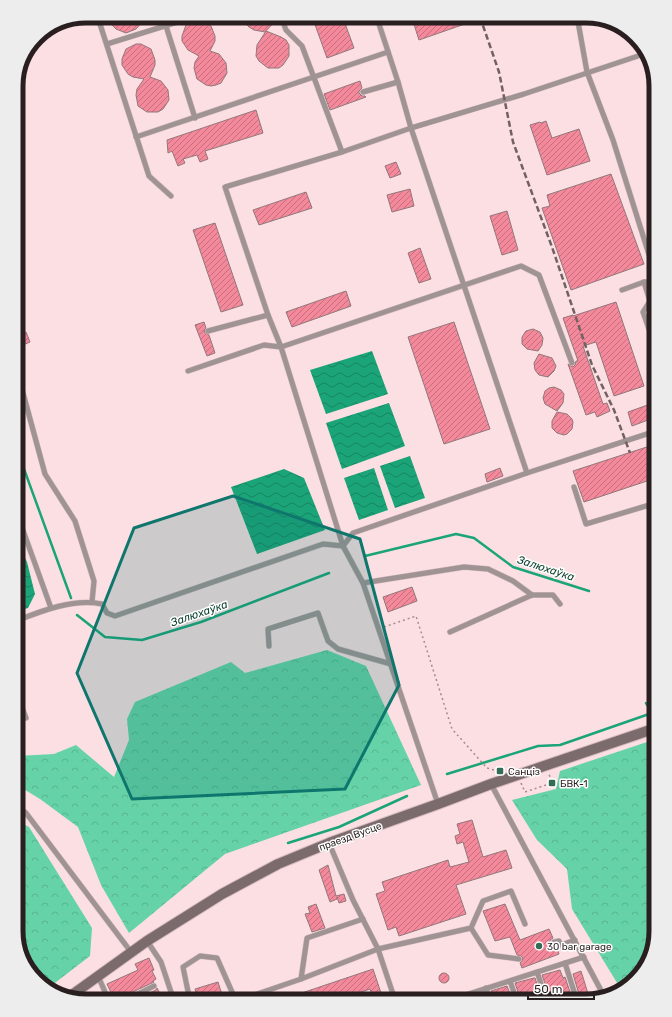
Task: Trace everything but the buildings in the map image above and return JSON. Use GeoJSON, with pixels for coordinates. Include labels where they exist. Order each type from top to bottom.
{"type":"FeatureCollection","features":[{"type":"Feature","properties":{"kind":"street","name":"праезд Вусце"},"geometry":{"type":"LineString","coordinates":[[74,993],[147,941],[229,890],[278,864],[329,843],[518,774],[649,730]]}},
{"type":"Feature","properties":{"kind":"lane"},"geometry":{"type":"LineString","coordinates":[[100,23],[149,176],[171,196]]}},
{"type":"Feature","properties":{"kind":"lane"},"geometry":{"type":"LineString","coordinates":[[107,44],[175,23]]}},
{"type":"Feature","properties":{"kind":"lane"},"geometry":{"type":"LineString","coordinates":[[283,23],[286,30],[302,46],[342,152]]}},
{"type":"Feature","properties":{"kind":"lane"},"geometry":{"type":"LineString","coordinates":[[379,23],[411,128],[463,286],[527,473]]}},
{"type":"Feature","properties":{"kind":"lane"},"geometry":{"type":"LineString","coordinates":[[578,23],[587,72],[614,140],[649,254]]}},
{"type":"Feature","properties":{"kind":"lane"},"geometry":{"type":"LineString","coordinates":[[166,26],[195,118]]}},
{"type":"Feature","properties":{"kind":"lane"},"geometry":{"type":"LineString","coordinates":[[136,137],[388,52]]}},
{"type":"Feature","properties":{"kind":"lane"},"geometry":{"type":"LineString","coordinates":[[438,804],[363,583],[343,546],[281,347],[268,315],[224,188],[342,152],[411,128],[524,94],[641,55]]}},
{"type":"Feature","properties":{"kind":"lane"},"geometry":{"type":"LineString","coordinates":[[363,92],[398,82]]}},
{"type":"Feature","properties":{"kind":"lane"},"geometry":{"type":"LineString","coordinates":[[188,371],[264,345],[281,347],[521,266],[539,275],[572,363]]}},
{"type":"Feature","properties":{"kind":"lane"},"geometry":{"type":"LineString","coordinates":[[622,290],[644,282],[649,282]]}},
{"type":"Feature","properties":{"kind":"lane"},"geometry":{"type":"LineString","coordinates":[[644,282],[649,298]]}},
{"type":"Feature","properties":{"kind":"lane"},"geometry":{"type":"LineString","coordinates":[[649,303],[643,312],[649,329]]}},
{"type":"Feature","properties":{"kind":"lane"},"geometry":{"type":"LineString","coordinates":[[208,331],[268,315]]}},
{"type":"Feature","properties":{"kind":"lane"},"geometry":{"type":"LineString","coordinates":[[23,393],[44,474],[75,521],[94,581],[92,602]]}},
{"type":"Feature","properties":{"kind":"lane"},"geometry":{"type":"LineString","coordinates":[[343,546],[354,533],[527,473],[649,433]]}},
{"type":"Feature","properties":{"kind":"lane"},"geometry":{"type":"LineString","coordinates":[[574,487],[586,524],[649,505]]}},
{"type":"Feature","properties":{"kind":"lane"},"geometry":{"type":"LineString","coordinates":[[23,530],[51,608]]}},
{"type":"Feature","properties":{"kind":"lane"},"geometry":{"type":"LineString","coordinates":[[23,618],[51,608],[92,602],[102,604],[107,613],[116,616],[323,544],[343,546]]}},
{"type":"Feature","properties":{"kind":"lane"},"geometry":{"type":"LineString","coordinates":[[363,583],[464,567],[488,569],[513,581],[532,594]]}},
{"type":"Feature","properties":{"kind":"lane"},"geometry":{"type":"LineString","coordinates":[[450,632],[532,594],[553,595],[560,604]]}},
{"type":"Feature","properties":{"kind":"lane"},"geometry":{"type":"LineString","coordinates":[[269,646],[268,629],[318,613],[328,641],[338,649],[391,664]]}},
{"type":"Feature","properties":{"kind":"lane"},"geometry":{"type":"LineString","coordinates":[[23,710],[26,718]]}},
{"type":"Feature","properties":{"kind":"lane"},"geometry":{"type":"LineString","coordinates":[[491,784],[602,992]]}},
{"type":"Feature","properties":{"kind":"lane"},"geometry":{"type":"LineString","coordinates":[[23,810],[131,952]]}},
{"type":"Feature","properties":{"kind":"lane"},"geometry":{"type":"LineString","coordinates":[[329,843],[353,900],[378,949],[393,994]]}},
{"type":"Feature","properties":{"kind":"lane"},"geometry":{"type":"LineString","coordinates":[[471,928],[483,901],[511,891],[525,924]]}},
{"type":"Feature","properties":{"kind":"lane"},"geometry":{"type":"LineString","coordinates":[[301,979],[308,938],[363,919]]}},
{"type":"Feature","properties":{"kind":"lane"},"geometry":{"type":"LineString","coordinates":[[257,994],[378,949],[471,928]]}},
{"type":"Feature","properties":{"kind":"lane"},"geometry":{"type":"LineString","coordinates":[[471,928],[488,955],[519,958]]}},
{"type":"Feature","properties":{"kind":"lane"},"geometry":{"type":"LineString","coordinates":[[554,942],[559,941],[561,945],[575,940]]}},
{"type":"Feature","properties":{"kind":"lane"},"geometry":{"type":"LineString","coordinates":[[147,941],[161,962],[172,994]]}},
{"type":"Feature","properties":{"kind":"lane"},"geometry":{"type":"LineString","coordinates":[[189,994],[183,967],[200,956],[217,958],[234,994]]}},
{"type":"Feature","properties":{"kind":"lane"},"geometry":{"type":"LineString","coordinates":[[471,994],[584,957]]}},
{"type":"Feature","properties":{"kind":"lane"},"geometry":{"type":"LineString","coordinates":[[565,963],[575,994]]}},
{"type":"Feature","properties":{"kind":"lane"},"geometry":{"type":"LineString","coordinates":[[537,972],[545,994]]}},
{"type":"Feature","properties":{"kind":"lane"},"geometry":{"type":"LineString","coordinates":[[98,976],[106,994]]}},
{"type":"Feature","properties":{"kind":"lane"},"geometry":{"type":"LineString","coordinates":[[510,981],[515,994]]}},
{"type":"Feature","properties":{"kind":"lane"},"geometry":{"type":"LineString","coordinates":[[138,994],[154,986]]}},
{"type":"Feature","properties":{"kind":"lane"},"geometry":{"type":"LineString","coordinates":[[486,988],[488,994]]}},
{"type":"Feature","properties":{"kind":"path"},"geometry":{"type":"LineString","coordinates":[[379,629],[416,616],[452,729],[487,768],[496,772],[500,771]]}},
{"type":"Feature","properties":{"kind":"path"},"geometry":{"type":"LineString","coordinates":[[518,774],[525,792],[552,784]]}},
{"type":"Feature","properties":{"kind":"highlighted area"},"geometry":{"type":"Polygon","coordinates":[[[233,496],[360,539],[399,685],[345,789],[132,799],[77,673],[134,528],[233,496]]]}},
{"type":"Feature","properties":{"kind":"green space"},"geometry":{"type":"Polygon","coordinates":[[[327,650],[366,666],[421,785],[225,854],[129,933],[101,885],[78,827],[40,799],[23,789],[23,756],[54,754],[76,745],[114,777],[129,740],[127,719],[135,702],[231,662],[245,673],[327,650]]]}},
{"type":"Feature","properties":{"kind":"green space"},"geometry":{"type":"Polygon","coordinates":[[[649,741],[648,940],[647,948],[641,963],[631,976],[619,986],[572,909],[567,869],[537,840],[512,800],[556,789],[560,771],[649,741]]]}},
{"type":"Feature","properties":{"kind":"green space"},"geometry":{"type":"Polygon","coordinates":[[[23,824],[29,827],[92,928],[90,956],[53,984],[44,978],[31,963],[25,948],[23,931],[23,824]]]}},
{"type":"Feature","properties":{"kind":"water"},"geometry":{"type":"Polygon","coordinates":[[[372,351],[388,394],[326,414],[310,370],[372,351]]]}},
{"type":"Feature","properties":{"kind":"water"},"geometry":{"type":"Polygon","coordinates":[[[389,403],[405,446],[342,469],[326,423],[389,403]]]}},
{"type":"Feature","properties":{"kind":"water"},"geometry":{"type":"Polygon","coordinates":[[[410,456],[425,498],[395,508],[380,466],[410,456]]]}},
{"type":"Feature","properties":{"kind":"water"},"geometry":{"type":"Polygon","coordinates":[[[374,468],[388,510],[359,520],[344,478],[374,468]]]}},
{"type":"Feature","properties":{"kind":"water"},"geometry":{"type":"Polygon","coordinates":[[[284,469],[304,478],[325,530],[257,554],[231,487],[284,469]]]}},
{"type":"Feature","properties":{"kind":"water"},"geometry":{"type":"Polygon","coordinates":[[[23,553],[27,562],[35,594],[28,608],[23,610],[23,553]]]}},
{"type":"Feature","properties":{"kind":"waterway","name":"Залюхаўка"},"geometry":{"type":"LineString","coordinates":[[23,466],[71,598]]}},
{"type":"Feature","properties":{"kind":"waterway","name":"Залюхаўка"},"geometry":{"type":"LineString","coordinates":[[365,556],[456,534],[474,538],[513,567],[589,591]]}},
{"type":"Feature","properties":{"kind":"waterway","name":"Залюхаўка"},"geometry":{"type":"LineString","coordinates":[[77,615],[105,637],[142,640],[201,622],[329,573]]}},
{"type":"Feature","properties":{"kind":"waterway"},"geometry":{"type":"LineString","coordinates":[[646,703],[649,708]]}},
{"type":"Feature","properties":{"kind":"waterway"},"geometry":{"type":"LineString","coordinates":[[447,774],[538,746],[560,745],[649,714]]}},
{"type":"Feature","properties":{"kind":"waterway"},"geometry":{"type":"LineString","coordinates":[[288,843],[339,827],[407,796]]}},
{"type":"Feature","properties":{"kind":"railway"},"geometry":{"type":"LineString","coordinates":[[482,23],[499,72],[513,142],[552,247],[592,365],[614,410],[630,453]]}},
{"type":"Feature","properties":{"kind":"place","name":"Санціз"},"geometry":{"type":"Point","coordinates":[500,771]}},
{"type":"Feature","properties":{"kind":"place","name":"БВК-1"},"geometry":{"type":"Point","coordinates":[552,783]}},
{"type":"Feature","properties":{"kind":"place","name":"30 bar garage"},"geometry":{"type":"Point","coordinates":[539,946]}}]}
